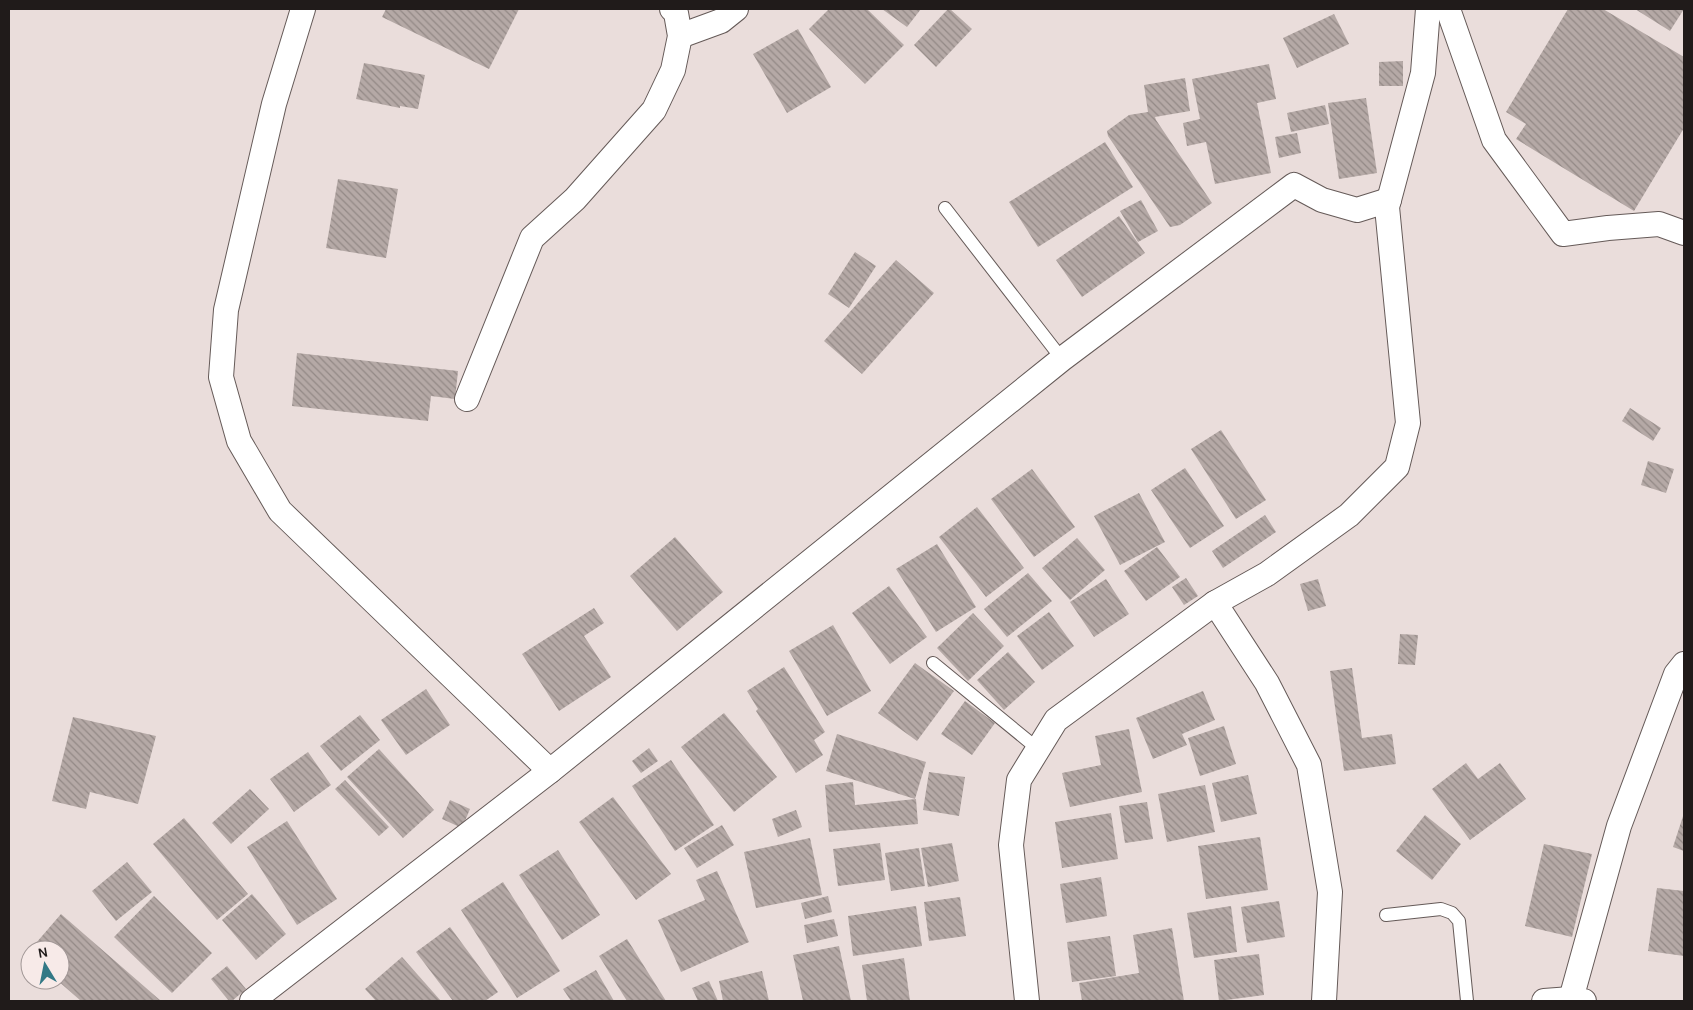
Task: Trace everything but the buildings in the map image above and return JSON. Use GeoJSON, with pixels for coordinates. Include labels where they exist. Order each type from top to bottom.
{"type":"FeatureCollection","features":[{"type":"Feature","properties":{"kind":"street"},"geometry":{"type":"LineString","coordinates":[[303,9],[274,104],[226,310],[221,377],[239,441],[280,510],[550,772]]}},
{"type":"Feature","properties":{"kind":"street"},"geometry":{"type":"LineString","coordinates":[[467,399],[532,238],[575,199],[654,110],[673,70],[680,36],[676,13],[672,9]]}},
{"type":"Feature","properties":{"kind":"street"},"geometry":{"type":"LineString","coordinates":[[680,36],[721,21],[736,9]]}},
{"type":"Feature","properties":{"kind":"street"},"geometry":{"type":"LineString","coordinates":[[1027,1001],[1011,845],[1019,780],[1056,720],[1215,603],[1267,574],[1349,515],[1397,467],[1408,423],[1387,207],[1423,73],[1428,9]]}},
{"type":"Feature","properties":{"kind":"street"},"geometry":{"type":"LineString","coordinates":[[1448,9],[1494,140],[1563,234],[1659,224],[1684,233]]}},
{"type":"Feature","properties":{"kind":"street"},"geometry":{"type":"LineString","coordinates":[[252,1001],[550,772],[1062,359],[1294,185],[1322,200],[1357,210],[1389,200]]}},
{"type":"Feature","properties":{"kind":"street"},"geometry":{"type":"LineString","coordinates":[[1215,603],[1267,683],[1309,765],[1330,892],[1324,1001]]}},
{"type":"Feature","properties":{"kind":"street"},"geometry":{"type":"LineString","coordinates":[[1544,1001],[1577,1000],[1619,826],[1676,674],[1684,664]]}},
{"type":"Feature","properties":{"kind":"lane"},"geometry":{"type":"LineString","coordinates":[[945,208],[1062,359]]}},
{"type":"Feature","properties":{"kind":"lane"},"geometry":{"type":"LineString","coordinates":[[933,663],[1038,749]]}},
{"type":"Feature","properties":{"kind":"lane"},"geometry":{"type":"LineString","coordinates":[[1386,915],[1441,908],[1452,912],[1459,921],[1467,1001]]}}]}
